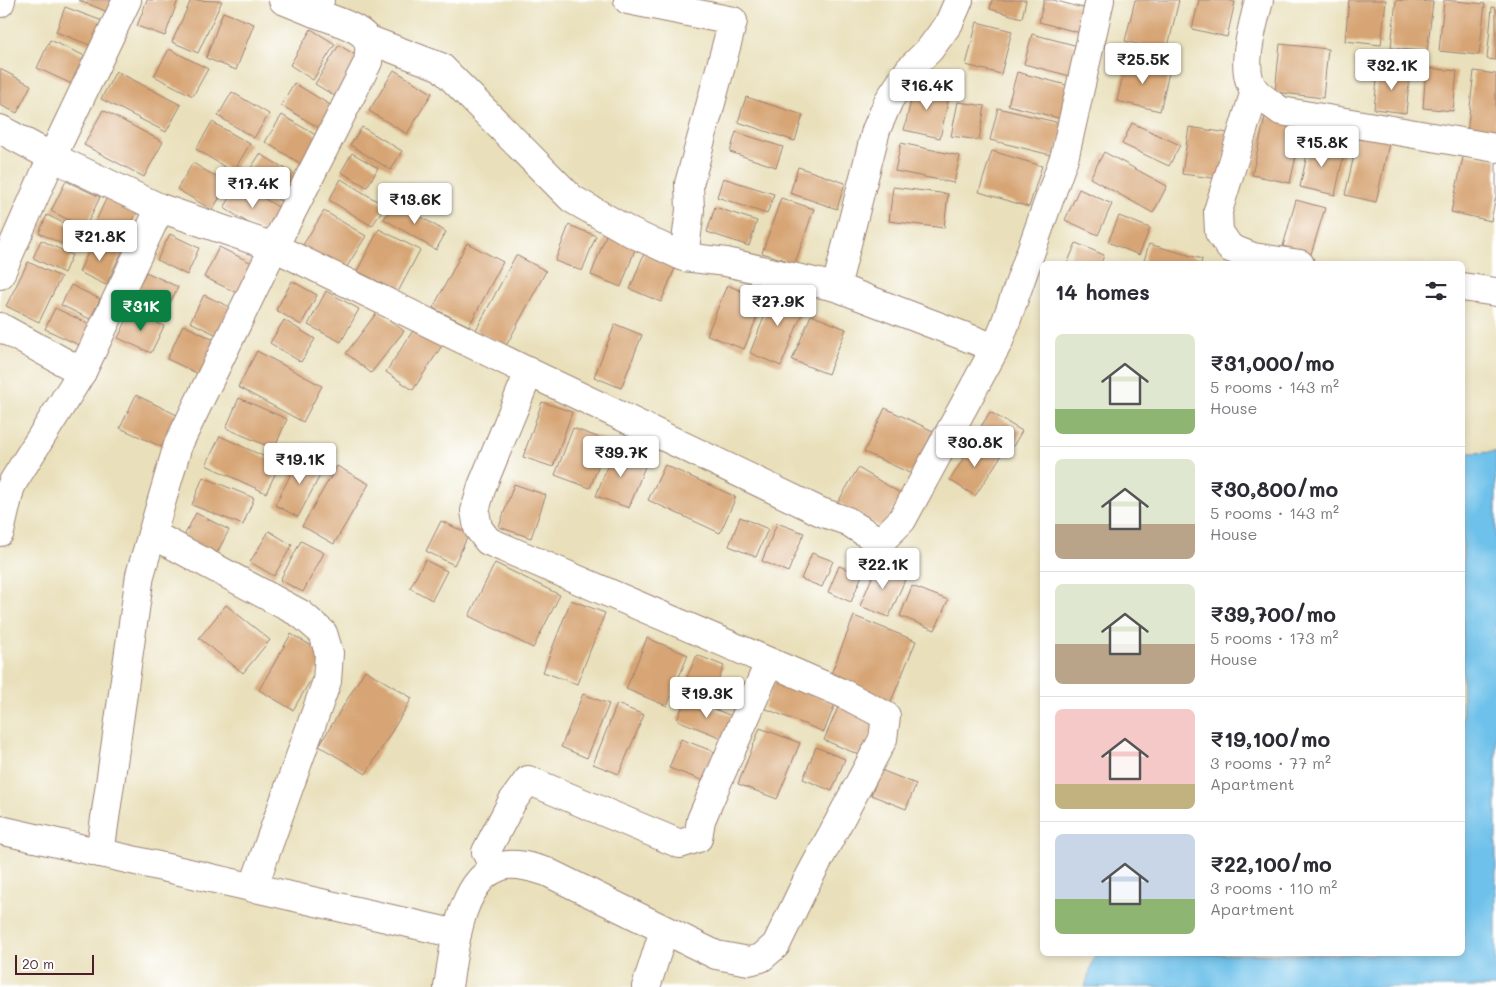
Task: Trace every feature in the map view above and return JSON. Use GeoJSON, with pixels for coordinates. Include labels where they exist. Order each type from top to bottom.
{"type":"FeatureCollection","features":[{"type":"Feature","properties":{"kind":"street"},"geometry":{"type":"LineString","coordinates":[[0,275],[52,157],[127,0]]}},
{"type":"Feature","properties":{"kind":"street"},"geometry":{"type":"LineString","coordinates":[[100,853],[140,575],[178,445],[274,247],[368,62],[370,50],[367,39],[361,32],[318,6],[283,0]]}},
{"type":"Feature","properties":{"kind":"street"},"geometry":{"type":"LineString","coordinates":[[628,0],[736,10],[689,184],[690,210],[684,257]]}},
{"type":"Feature","properties":{"kind":"street"},"geometry":{"type":"LineString","coordinates":[[836,287],[876,130],[889,100],[909,70],[930,49],[949,23],[959,0]]}},
{"type":"Feature","properties":{"kind":"street"},"geometry":{"type":"LineString","coordinates":[[0,128],[52,157],[160,208],[274,247],[820,512],[847,521],[880,542],[902,520],[995,348],[1066,155],[1100,0]]}},
{"type":"Feature","properties":{"kind":"street"},"geometry":{"type":"LineString","coordinates":[[1259,0],[1247,57],[1248,77],[1255,91],[1281,111],[1496,148]]}},
{"type":"Feature","properties":{"kind":"street"},"geometry":{"type":"LineString","coordinates":[[367,39],[441,67],[572,199],[632,233],[684,257],[726,262],[836,287],[995,348]]}},
{"type":"Feature","properties":{"kind":"street"},"geometry":{"type":"LineString","coordinates":[[1255,91],[1218,211],[1219,232],[1230,248],[1253,257],[1280,261]]}},
{"type":"Feature","properties":{"kind":"street"},"geometry":{"type":"LineString","coordinates":[[0,532],[10,489],[6,480],[82,372],[160,208]]}},
{"type":"Feature","properties":{"kind":"street"},"geometry":{"type":"LineString","coordinates":[[1465,287],[1496,292]]}},
{"type":"Feature","properties":{"kind":"street"},"geometry":{"type":"LineString","coordinates":[[0,327],[82,372]]}},
{"type":"Feature","properties":{"kind":"street"},"geometry":{"type":"LineString","coordinates":[[448,987],[457,934],[469,896],[487,873],[503,866],[525,866],[548,872],[716,956],[750,961],[761,958],[776,945],[810,876],[883,739],[886,716],[844,694],[488,541],[478,528],[475,511],[482,486],[529,372]]}},
{"type":"Feature","properties":{"kind":"street"},"geometry":{"type":"LineString","coordinates":[[152,534],[301,614],[323,633],[330,653],[327,681],[253,888]]}},
{"type":"Feature","properties":{"kind":"street"},"geometry":{"type":"LineString","coordinates":[[495,869],[486,852],[512,802],[528,780],[680,844],[698,838],[701,820],[769,662]]}},
{"type":"Feature","properties":{"kind":"street"},"geometry":{"type":"LineString","coordinates":[[0,830],[457,934]]}},
{"type":"Feature","properties":{"kind":"street"},"geometry":{"type":"LineString","coordinates":[[646,987],[664,930]]}},
{"type":"Feature","properties":{"kind":"water"},"geometry":{"type":"Polygon","coordinates":[[[1465,452],[1496,452],[1496,987],[1085,987],[1094,956],[1465,956],[1465,452]]]}},
{"type":"Feature","properties":{"kind":"building"},"geometry":{"type":"Polygon","coordinates":[[[78,0],[113,0],[108,12],[78,0]]]}},
{"type":"Feature","properties":{"kind":"building"},"geometry":{"type":"Polygon","coordinates":[[[147,0],[178,0],[165,36],[137,26],[147,0]]]}},
{"type":"Feature","properties":{"kind":"building"},"geometry":{"type":"Polygon","coordinates":[[[191,0],[222,1],[198,53],[172,42],[191,0]]]}},
{"type":"Feature","properties":{"kind":"building"},"geometry":{"type":"Polygon","coordinates":[[[992,0],[1026,0],[1022,18],[990,9],[992,0]]]}},
{"type":"Feature","properties":{"kind":"building"},"geometry":{"type":"Polygon","coordinates":[[[1044,0],[1053,0],[1094,11],[1088,35],[1039,22],[1044,0]]]}},
{"type":"Feature","properties":{"kind":"building"},"geometry":{"type":"Polygon","coordinates":[[[1135,0],[1179,0],[1167,51],[1125,41],[1135,0]]]}},
{"type":"Feature","properties":{"kind":"building"},"geometry":{"type":"Polygon","coordinates":[[[1199,0],[1227,0],[1235,2],[1227,37],[1192,29],[1199,0]]]}},
{"type":"Feature","properties":{"kind":"building"},"geometry":{"type":"Polygon","coordinates":[[[1349,0],[1386,0],[1381,45],[1345,41],[1349,0]]]}},
{"type":"Feature","properties":{"kind":"building"},"geometry":{"type":"Polygon","coordinates":[[[1396,0],[1433,2],[1427,52],[1391,48],[1396,0]]]}},
{"type":"Feature","properties":{"kind":"building"},"geometry":{"type":"Polygon","coordinates":[[[1444,0],[1485,4],[1479,55],[1439,51],[1444,0]]]}},
{"type":"Feature","properties":{"kind":"building"},"geometry":{"type":"Polygon","coordinates":[[[65,7],[105,22],[95,47],[56,32],[65,7]]]}},
{"type":"Feature","properties":{"kind":"building"},"geometry":{"type":"Polygon","coordinates":[[[1492,7],[1496,8],[1496,60],[1487,59],[1492,7]]]}},
{"type":"Feature","properties":{"kind":"building"},"geometry":{"type":"Polygon","coordinates":[[[223,12],[254,24],[236,70],[206,58],[223,12]]]}},
{"type":"Feature","properties":{"kind":"building"},"geometry":{"type":"Polygon","coordinates":[[[977,22],[1012,31],[1001,74],[966,65],[977,22]]]}},
{"type":"Feature","properties":{"kind":"building"},"geometry":{"type":"Polygon","coordinates":[[[311,29],[335,44],[313,80],[290,65],[311,29]]]}},
{"type":"Feature","properties":{"kind":"building"},"geometry":{"type":"Polygon","coordinates":[[[1032,34],[1078,46],[1070,76],[1024,64],[1032,34]]]}},
{"type":"Feature","properties":{"kind":"building"},"geometry":{"type":"Polygon","coordinates":[[[50,40],[87,57],[74,85],[37,68],[50,40]]]}},
{"type":"Feature","properties":{"kind":"building"},"geometry":{"type":"Polygon","coordinates":[[[1280,44],[1328,49],[1323,98],[1275,92],[1280,44]]]}},
{"type":"Feature","properties":{"kind":"building"},"geometry":{"type":"Polygon","coordinates":[[[339,45],[362,59],[338,98],[315,84],[339,45]]]}},
{"type":"Feature","properties":{"kind":"building"},"geometry":{"type":"Polygon","coordinates":[[[169,49],[208,69],[193,96],[154,76],[169,49]]]}},
{"type":"Feature","properties":{"kind":"building"},"geometry":{"type":"Polygon","coordinates":[[[1127,58],[1170,68],[1160,111],[1117,101],[1127,58]]]}},
{"type":"Feature","properties":{"kind":"building"},"geometry":{"type":"Polygon","coordinates":[[[1426,68],[1457,71],[1453,111],[1423,108],[1426,68]]]}},
{"type":"Feature","properties":{"kind":"building"},"geometry":{"type":"Polygon","coordinates":[[[0,69],[31,85],[17,113],[0,105],[0,69]]]}},
{"type":"Feature","properties":{"kind":"building"},"geometry":{"type":"Polygon","coordinates":[[[394,70],[432,93],[407,134],[369,111],[394,70]]]}},
{"type":"Feature","properties":{"kind":"building"},"geometry":{"type":"Polygon","coordinates":[[[1378,70],[1410,73],[1406,113],[1374,109],[1378,70]]]}},
{"type":"Feature","properties":{"kind":"building"},"geometry":{"type":"Polygon","coordinates":[[[116,71],[181,105],[166,132],[101,99],[116,71]]]}},
{"type":"Feature","properties":{"kind":"building"},"geometry":{"type":"Polygon","coordinates":[[[1474,71],[1496,74],[1496,137],[1467,134],[1474,71]]]}},
{"type":"Feature","properties":{"kind":"building"},"geometry":{"type":"Polygon","coordinates":[[[1017,72],[1074,87],[1066,120],[1008,105],[1017,72]]]}},
{"type":"Feature","properties":{"kind":"building"},"geometry":{"type":"Polygon","coordinates":[[[294,83],[337,109],[324,131],[281,105],[294,83]]]}},
{"type":"Feature","properties":{"kind":"building"},"geometry":{"type":"Polygon","coordinates":[[[915,84],[950,92],[940,138],[904,130],[915,84]]]}},
{"type":"Feature","properties":{"kind":"building"},"geometry":{"type":"Polygon","coordinates":[[[232,92],[269,114],[254,138],[218,116],[232,92]]]}},
{"type":"Feature","properties":{"kind":"building"},"geometry":{"type":"Polygon","coordinates":[[[746,97],[803,115],[795,141],[738,122],[746,97]]]}},
{"type":"Feature","properties":{"kind":"building"},"geometry":{"type":"Polygon","coordinates":[[[958,102],[985,106],[979,140],[951,136],[958,102]]]}},
{"type":"Feature","properties":{"kind":"building"},"geometry":{"type":"Polygon","coordinates":[[[998,108],[1064,124],[1055,156],[990,140],[998,108]]]}},
{"type":"Feature","properties":{"kind":"building"},"geometry":{"type":"Polygon","coordinates":[[[103,110],[163,142],[144,177],[84,145],[103,110]]]}},
{"type":"Feature","properties":{"kind":"building"},"geometry":{"type":"Polygon","coordinates":[[[282,115],[319,137],[303,165],[265,142],[282,115]]]}},
{"type":"Feature","properties":{"kind":"building"},"geometry":{"type":"Polygon","coordinates":[[[1265,117],[1303,125],[1290,183],[1252,175],[1265,117]]]}},
{"type":"Feature","properties":{"kind":"building"},"geometry":{"type":"Polygon","coordinates":[[[212,122],[250,144],[233,172],[196,149],[212,122]]]}},
{"type":"Feature","properties":{"kind":"building"},"geometry":{"type":"Polygon","coordinates":[[[1132,123],[1180,145],[1169,166],[1122,144],[1132,123]]]}},
{"type":"Feature","properties":{"kind":"building"},"geometry":{"type":"Polygon","coordinates":[[[362,127],[402,151],[391,170],[350,145],[362,127]]]}},
{"type":"Feature","properties":{"kind":"building"},"geometry":{"type":"Polygon","coordinates":[[[1189,127],[1228,133],[1220,179],[1182,174],[1189,127]]]}},
{"type":"Feature","properties":{"kind":"building"},"geometry":{"type":"Polygon","coordinates":[[[736,132],[783,147],[776,167],[730,152],[736,132]]]}},
{"type":"Feature","properties":{"kind":"building"},"geometry":{"type":"Polygon","coordinates":[[[1359,133],[1390,139],[1376,202],[1345,195],[1359,133]]]}},
{"type":"Feature","properties":{"kind":"building"},"geometry":{"type":"Polygon","coordinates":[[[1310,141],[1345,149],[1335,195],[1300,187],[1310,141]]]}},
{"type":"Feature","properties":{"kind":"building"},"geometry":{"type":"Polygon","coordinates":[[[901,143],[960,156],[954,183],[895,171],[901,143]]]}},
{"type":"Feature","properties":{"kind":"building"},"geometry":{"type":"Polygon","coordinates":[[[992,151],[1042,166],[1029,207],[979,192],[992,151]]]}},
{"type":"Feature","properties":{"kind":"building"},"geometry":{"type":"Polygon","coordinates":[[[1104,152],[1167,186],[1153,213],[1090,178],[1104,152]]]}},
{"type":"Feature","properties":{"kind":"building"},"geometry":{"type":"Polygon","coordinates":[[[352,153],[378,168],[367,187],[341,172],[352,153]]]}},
{"type":"Feature","properties":{"kind":"building"},"geometry":{"type":"Polygon","coordinates":[[[1464,153],[1496,160],[1496,196],[1491,221],[1451,212],[1464,153]]]}},
{"type":"Feature","properties":{"kind":"building"},"geometry":{"type":"Polygon","coordinates":[[[260,154],[298,176],[282,202],[244,179],[260,154]]]}},
{"type":"Feature","properties":{"kind":"building"},"geometry":{"type":"Polygon","coordinates":[[[193,163],[228,184],[212,210],[177,189],[193,163]]]}},
{"type":"Feature","properties":{"kind":"building"},"geometry":{"type":"Polygon","coordinates":[[[798,167],[845,183],[837,209],[790,193],[798,167]]]}},
{"type":"Feature","properties":{"kind":"building"},"geometry":{"type":"Polygon","coordinates":[[[723,178],[774,194],[767,214],[717,197],[723,178]]]}},
{"type":"Feature","properties":{"kind":"building"},"geometry":{"type":"Polygon","coordinates":[[[341,179],[385,206],[372,226],[329,200],[341,179]]]}},
{"type":"Feature","properties":{"kind":"building"},"geometry":{"type":"Polygon","coordinates":[[[66,181],[100,197],[85,228],[51,211],[66,181]]]}},
{"type":"Feature","properties":{"kind":"building"},"geometry":{"type":"Polygon","coordinates":[[[239,183],[283,210],[268,235],[224,208],[239,183]]]}},
{"type":"Feature","properties":{"kind":"building"},"geometry":{"type":"Polygon","coordinates":[[[893,187],[948,194],[944,228],[889,221],[893,187]]]}},
{"type":"Feature","properties":{"kind":"building"},"geometry":{"type":"Polygon","coordinates":[[[1079,189],[1112,204],[1098,235],[1065,220],[1079,189]]]}},
{"type":"Feature","properties":{"kind":"building"},"geometry":{"type":"Polygon","coordinates":[[[107,197],[137,212],[124,240],[94,225],[107,197]]]}},
{"type":"Feature","properties":{"kind":"building"},"geometry":{"type":"Polygon","coordinates":[[[781,198],[814,209],[795,263],[762,253],[781,198]]]}},
{"type":"Feature","properties":{"kind":"building"},"geometry":{"type":"Polygon","coordinates":[[[1296,200],[1325,208],[1311,254],[1283,246],[1296,200]]]}},
{"type":"Feature","properties":{"kind":"building"},"geometry":{"type":"Polygon","coordinates":[[[395,201],[446,232],[436,250],[384,219],[395,201]]]}},
{"type":"Feature","properties":{"kind":"building"},"geometry":{"type":"Polygon","coordinates":[[[715,207],[757,221],[749,246],[707,232],[715,207]]]}},
{"type":"Feature","properties":{"kind":"building"},"geometry":{"type":"Polygon","coordinates":[[[324,211],[366,236],[343,273],[301,248],[324,211]]]}},
{"type":"Feature","properties":{"kind":"building"},"geometry":{"type":"Polygon","coordinates":[[[47,215],[84,233],[75,250],[39,233],[47,215]]]}},
{"type":"Feature","properties":{"kind":"building"},"geometry":{"type":"Polygon","coordinates":[[[1119,216],[1150,228],[1139,255],[1108,242],[1119,216]]]}},
{"type":"Feature","properties":{"kind":"building"},"geometry":{"type":"Polygon","coordinates":[[[569,225],[596,236],[582,271],[555,261],[569,225]]]}},
{"type":"Feature","properties":{"kind":"building"},"geometry":{"type":"Polygon","coordinates":[[[379,229],[420,250],[398,292],[357,271],[379,229]]]}},
{"type":"Feature","properties":{"kind":"building"},"geometry":{"type":"Polygon","coordinates":[[[170,234],[199,248],[187,275],[157,260],[170,234]]]}},
{"type":"Feature","properties":{"kind":"building"},"geometry":{"type":"Polygon","coordinates":[[[606,235],[636,247],[621,287],[591,275],[606,235]]]}},
{"type":"Feature","properties":{"kind":"building"},"geometry":{"type":"Polygon","coordinates":[[[95,238],[122,251],[106,285],[79,272],[95,238]]]}},
{"type":"Feature","properties":{"kind":"building"},"geometry":{"type":"Polygon","coordinates":[[[41,240],[72,255],[64,273],[33,258],[41,240]]]}},
{"type":"Feature","properties":{"kind":"building"},"geometry":{"type":"Polygon","coordinates":[[[467,243],[503,262],[469,326],[433,308],[467,243]]]}},
{"type":"Feature","properties":{"kind":"building"},"geometry":{"type":"Polygon","coordinates":[[[1076,243],[1104,255],[1102,261],[1068,261],[1076,243]]]}},
{"type":"Feature","properties":{"kind":"building"},"geometry":{"type":"Polygon","coordinates":[[[1149,244],[1202,259],[1202,261],[1144,261],[1149,244]]]}},
{"type":"Feature","properties":{"kind":"building"},"geometry":{"type":"Polygon","coordinates":[[[219,247],[254,264],[239,294],[204,277],[219,247]]]}},
{"type":"Feature","properties":{"kind":"building"},"geometry":{"type":"Polygon","coordinates":[[[645,251],[677,263],[661,302],[630,289],[645,251]]]}},
{"type":"Feature","properties":{"kind":"building"},"geometry":{"type":"Polygon","coordinates":[[[516,255],[546,271],[506,346],[476,330],[516,255]]]}},
{"type":"Feature","properties":{"kind":"building"},"geometry":{"type":"Polygon","coordinates":[[[28,262],[61,277],[39,322],[6,306],[28,262]]]}},
{"type":"Feature","properties":{"kind":"building"},"geometry":{"type":"Polygon","coordinates":[[[146,272],[178,287],[166,311],[134,295],[146,272]]]}},
{"type":"Feature","properties":{"kind":"building"},"geometry":{"type":"Polygon","coordinates":[[[292,281],[317,295],[301,325],[276,310],[292,281]]]}},
{"type":"Feature","properties":{"kind":"building"},"geometry":{"type":"Polygon","coordinates":[[[71,285],[100,299],[90,319],[61,305],[71,285]]]}},
{"type":"Feature","properties":{"kind":"building"},"geometry":{"type":"Polygon","coordinates":[[[727,285],[764,300],[744,349],[707,335],[727,285]]]}},
{"type":"Feature","properties":{"kind":"building"},"geometry":{"type":"Polygon","coordinates":[[[775,289],[807,301],[781,366],[750,353],[775,289]]]}},
{"type":"Feature","properties":{"kind":"building"},"geometry":{"type":"Polygon","coordinates":[[[326,291],[359,309],[341,342],[308,325],[326,291]]]}},
{"type":"Feature","properties":{"kind":"building"},"geometry":{"type":"Polygon","coordinates":[[[204,295],[230,307],[217,335],[190,322],[204,295]]]}},
{"type":"Feature","properties":{"kind":"building"},"geometry":{"type":"Polygon","coordinates":[[[55,308],[91,325],[81,346],[45,329],[55,308]]]}},
{"type":"Feature","properties":{"kind":"building"},"geometry":{"type":"Polygon","coordinates":[[[131,311],[164,326],[151,353],[118,338],[131,311]]]}},
{"type":"Feature","properties":{"kind":"building"},"geometry":{"type":"Polygon","coordinates":[[[378,311],[404,331],[371,373],[346,353],[378,311]]]}},
{"type":"Feature","properties":{"kind":"building"},"geometry":{"type":"Polygon","coordinates":[[[811,315],[846,329],[828,374],[792,360],[811,315]]]}},
{"type":"Feature","properties":{"kind":"building"},"geometry":{"type":"Polygon","coordinates":[[[284,320],[315,339],[301,362],[270,343],[284,320]]]}},
{"type":"Feature","properties":{"kind":"building"},"geometry":{"type":"Polygon","coordinates":[[[615,324],[642,335],[621,388],[594,377],[615,324]]]}},
{"type":"Feature","properties":{"kind":"building"},"geometry":{"type":"Polygon","coordinates":[[[183,325],[221,343],[205,377],[167,359],[183,325]]]}},
{"type":"Feature","properties":{"kind":"building"},"geometry":{"type":"Polygon","coordinates":[[[416,326],[443,344],[413,390],[386,372],[416,326]]]}},
{"type":"Feature","properties":{"kind":"building"},"geometry":{"type":"Polygon","coordinates":[[[257,351],[322,386],[303,422],[238,387],[257,351]]]}},
{"type":"Feature","properties":{"kind":"building"},"geometry":{"type":"Polygon","coordinates":[[[136,395],[177,415],[162,447],[120,428],[136,395]]]}},
{"type":"Feature","properties":{"kind":"building"},"geometry":{"type":"Polygon","coordinates":[[[239,398],[287,419],[274,449],[226,428],[239,398]]]}},
{"type":"Feature","properties":{"kind":"building"},"geometry":{"type":"Polygon","coordinates":[[[542,402],[572,412],[553,467],[523,457],[542,402]]]}},
{"type":"Feature","properties":{"kind":"building"},"geometry":{"type":"Polygon","coordinates":[[[885,408],[933,431],[912,474],[864,452],[885,408]]]}},
{"type":"Feature","properties":{"kind":"building"},"geometry":{"type":"Polygon","coordinates":[[[990,412],[1022,431],[1009,453],[977,433],[990,412]]]}},
{"type":"Feature","properties":{"kind":"building"},"geometry":{"type":"Polygon","coordinates":[[[573,428],[608,441],[590,488],[555,475],[573,428]]]}},
{"type":"Feature","properties":{"kind":"building"},"geometry":{"type":"Polygon","coordinates":[[[220,436],[280,464],[266,493],[206,465],[220,436]]]}},
{"type":"Feature","properties":{"kind":"building"},"geometry":{"type":"Polygon","coordinates":[[[975,440],[1001,456],[975,496],[950,480],[975,440]]]}},
{"type":"Feature","properties":{"kind":"building"},"geometry":{"type":"Polygon","coordinates":[[[614,448],[647,461],[629,508],[596,496],[614,448]]]}},
{"type":"Feature","properties":{"kind":"building"},"geometry":{"type":"Polygon","coordinates":[[[301,454],[325,466],[298,517],[275,505],[301,454]]]}},
{"type":"Feature","properties":{"kind":"building"},"geometry":{"type":"Polygon","coordinates":[[[665,465],[736,497],[720,533],[648,500],[665,465]]]}},
{"type":"Feature","properties":{"kind":"building"},"geometry":{"type":"Polygon","coordinates":[[[337,466],[369,484],[334,544],[302,526],[337,466]]]}},
{"type":"Feature","properties":{"kind":"building"},"geometry":{"type":"Polygon","coordinates":[[[858,468],[902,494],[882,528],[838,502],[858,468]]]}},
{"type":"Feature","properties":{"kind":"building"},"geometry":{"type":"Polygon","coordinates":[[[203,477],[254,498],[243,525],[192,505],[203,477]]]}},
{"type":"Feature","properties":{"kind":"building"},"geometry":{"type":"Polygon","coordinates":[[[514,484],[546,495],[531,538],[499,527],[514,484]]]}},
{"type":"Feature","properties":{"kind":"building"},"geometry":{"type":"Polygon","coordinates":[[[196,513],[229,530],[217,553],[184,536],[196,513]]]}},
{"type":"Feature","properties":{"kind":"building"},"geometry":{"type":"Polygon","coordinates":[[[740,517],[768,529],[756,557],[729,546],[740,517]]]}},
{"type":"Feature","properties":{"kind":"building"},"geometry":{"type":"Polygon","coordinates":[[[441,521],[469,534],[454,565],[426,551],[441,521]]]}},
{"type":"Feature","properties":{"kind":"building"},"geometry":{"type":"Polygon","coordinates":[[[777,523],[804,533],[788,572],[762,561],[777,523]]]}},
{"type":"Feature","properties":{"kind":"building"},"geometry":{"type":"Polygon","coordinates":[[[269,531],[292,545],[274,576],[250,562],[269,531]]]}},
{"type":"Feature","properties":{"kind":"building"},"geometry":{"type":"Polygon","coordinates":[[[301,541],[324,553],[303,592],[280,580],[301,541]]]}},
{"type":"Feature","properties":{"kind":"building"},"geometry":{"type":"Polygon","coordinates":[[[812,553],[833,561],[822,587],[801,579],[812,553]]]}},
{"type":"Feature","properties":{"kind":"building"},"geometry":{"type":"Polygon","coordinates":[[[425,560],[447,571],[432,600],[410,588],[425,560]]]}},
{"type":"Feature","properties":{"kind":"building"},"geometry":{"type":"Polygon","coordinates":[[[495,563],[560,595],[533,648],[469,616],[495,563]]]}},
{"type":"Feature","properties":{"kind":"building"},"geometry":{"type":"Polygon","coordinates":[[[878,563],[907,575],[889,617],[860,606],[878,563]]]}},
{"type":"Feature","properties":{"kind":"building"},"geometry":{"type":"Polygon","coordinates":[[[839,566],[862,575],[851,602],[828,592],[839,566]]]}},
{"type":"Feature","properties":{"kind":"building"},"geometry":{"type":"Polygon","coordinates":[[[912,586],[948,600],[935,630],[900,616],[912,586]]]}},
{"type":"Feature","properties":{"kind":"building"},"geometry":{"type":"Polygon","coordinates":[[[571,600],[605,613],[577,684],[543,672],[571,600]]]}},
{"type":"Feature","properties":{"kind":"building"},"geometry":{"type":"Polygon","coordinates":[[[226,605],[270,640],[243,673],[199,638],[226,605]]]}},
{"type":"Feature","properties":{"kind":"building"},"geometry":{"type":"Polygon","coordinates":[[[854,616],[916,641],[890,704],[829,679],[854,616]]]}},
{"type":"Feature","properties":{"kind":"building"},"geometry":{"type":"Polygon","coordinates":[[[291,634],[326,654],[293,710],[259,690],[291,634]]]}},
{"type":"Feature","properties":{"kind":"building"},"geometry":{"type":"Polygon","coordinates":[[[647,638],[688,655],[667,706],[626,689],[647,638]]]}},
{"type":"Feature","properties":{"kind":"building"},"geometry":{"type":"Polygon","coordinates":[[[697,655],[724,666],[715,688],[687,677],[697,655]]]}},
{"type":"Feature","properties":{"kind":"building"},"geometry":{"type":"Polygon","coordinates":[[[365,670],[412,698],[366,774],[319,746],[365,670]]]}},
{"type":"Feature","properties":{"kind":"building"},"geometry":{"type":"Polygon","coordinates":[[[775,680],[835,704],[824,732],[764,708],[775,680]]]}},
{"type":"Feature","properties":{"kind":"building"},"geometry":{"type":"Polygon","coordinates":[[[583,694],[609,704],[587,758],[561,747],[583,694]]]}},
{"type":"Feature","properties":{"kind":"building"},"geometry":{"type":"Polygon","coordinates":[[[686,698],[737,718],[727,740],[677,720],[686,698]]]}},
{"type":"Feature","properties":{"kind":"building"},"geometry":{"type":"Polygon","coordinates":[[[617,704],[644,715],[619,774],[593,764],[617,704]]]}},
{"type":"Feature","properties":{"kind":"building"},"geometry":{"type":"Polygon","coordinates":[[[839,705],[876,721],[862,756],[824,740],[839,705]]]}},
{"type":"Feature","properties":{"kind":"building"},"geometry":{"type":"Polygon","coordinates":[[[760,728],[800,743],[777,799],[738,784],[760,728]]]}},
{"type":"Feature","properties":{"kind":"building"},"geometry":{"type":"Polygon","coordinates":[[[681,739],[715,752],[704,781],[669,768],[681,739]]]}},
{"type":"Feature","properties":{"kind":"building"},"geometry":{"type":"Polygon","coordinates":[[[816,747],[845,759],[832,791],[803,779],[816,747]]]}},
{"type":"Feature","properties":{"kind":"building"},"geometry":{"type":"Polygon","coordinates":[[[881,770],[916,784],[906,809],[871,795],[881,770]]]}}]}
